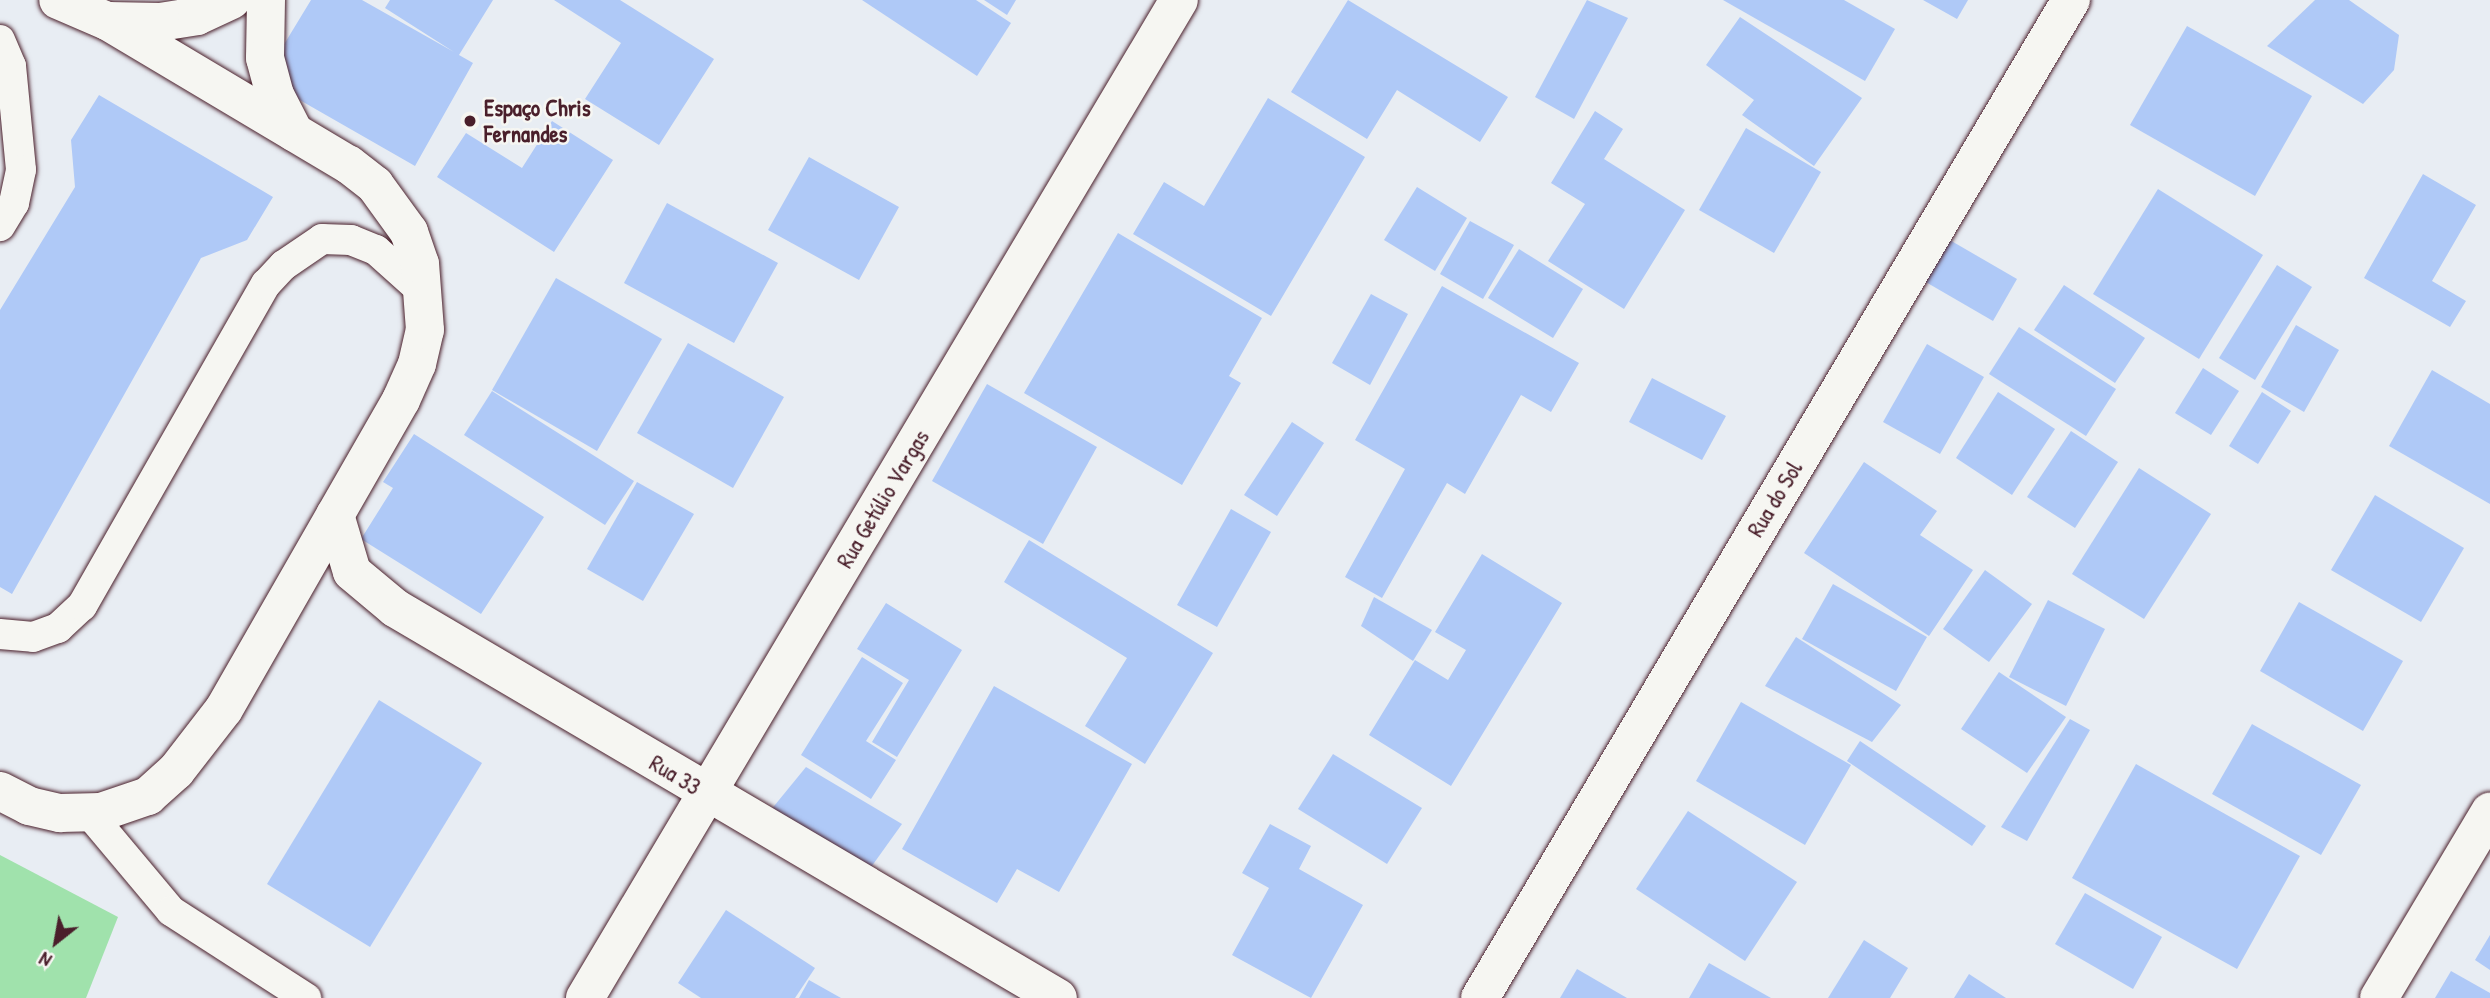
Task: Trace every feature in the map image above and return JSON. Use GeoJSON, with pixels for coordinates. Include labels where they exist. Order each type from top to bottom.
{"type":"FeatureCollection","features":[{"type":"Feature","properties":{"kind":"street"},"geometry":{"type":"LineString","coordinates":[[0,791],[29,806],[60,813],[113,810],[148,796],[195,750],[224,709],[335,515],[417,364],[425,330],[425,294],[420,264],[395,208],[349,165],[107,21],[58,0]]}},
{"type":"Feature","properties":{"kind":"street"},"geometry":{"type":"LineString","coordinates":[[107,21],[160,22],[197,16],[231,0]]}},
{"type":"Feature","properties":{"kind":"street"},"geometry":{"type":"LineString","coordinates":[[266,0],[265,58],[275,95],[294,132]]}},
{"type":"Feature","properties":{"kind":"street","name":"Rua Getúlio Vargas"},"geometry":{"type":"LineString","coordinates":[[585,998],[1179,0]]}},
{"type":"Feature","properties":{"kind":"street","name":"Rua do Sol"},"geometry":{"type":"LineString","coordinates":[[1480,998],[2071,0]]}},
{"type":"Feature","properties":{"kind":"street","name":"Rua 33"},"geometry":{"type":"LineString","coordinates":[[335,515],[341,548],[352,572],[370,591],[706,794],[1058,998]]}},
{"type":"Feature","properties":{"kind":"street"},"geometry":{"type":"LineString","coordinates":[[2379,998],[2490,812]]}},
{"type":"Feature","properties":{"kind":"lane"},"geometry":{"type":"LineString","coordinates":[[0,40],[11,66],[21,170],[13,203],[0,226]]}},
{"type":"Feature","properties":{"kind":"lane"},"geometry":{"type":"LineString","coordinates":[[0,635],[33,637],[58,628],[82,606],[265,284],[284,265],[322,239],[351,240],[385,256],[425,294]]}},
{"type":"Feature","properties":{"kind":"lane"},"geometry":{"type":"LineString","coordinates":[[88,812],[171,911],[306,998]]}},
{"type":"Feature","properties":{"kind":"green space"},"geometry":{"type":"Polygon","coordinates":[[[0,855],[118,917],[86,998],[0,998],[0,855]]]}},
{"type":"Feature","properties":{"kind":"building"},"geometry":{"type":"Polygon","coordinates":[[[311,0],[362,0],[454,52],[385,8],[390,0],[493,0],[459,55],[473,63],[415,166],[263,79],[311,0]]]}},
{"type":"Feature","properties":{"kind":"building"},"geometry":{"type":"Polygon","coordinates":[[[554,0],[620,0],[714,59],[659,145],[585,99],[621,43],[554,0]]]}},
{"type":"Feature","properties":{"kind":"building"},"geometry":{"type":"Polygon","coordinates":[[[862,0],[976,0],[1011,23],[977,76],[862,0]]]}},
{"type":"Feature","properties":{"kind":"building"},"geometry":{"type":"Polygon","coordinates":[[[984,0],[1016,0],[1007,15],[984,0]]]}},
{"type":"Feature","properties":{"kind":"building"},"geometry":{"type":"Polygon","coordinates":[[[1348,0],[1508,97],[1480,142],[1397,90],[1367,139],[1291,92],[1348,0]]]}},
{"type":"Feature","properties":{"kind":"building"},"geometry":{"type":"Polygon","coordinates":[[[1587,0],[1628,18],[1574,119],[1535,97],[1587,0]]]}},
{"type":"Feature","properties":{"kind":"building"},"geometry":{"type":"Polygon","coordinates":[[[1723,0],[1844,0],[1895,29],[1865,81],[1723,0]]]}},
{"type":"Feature","properties":{"kind":"building"},"geometry":{"type":"Polygon","coordinates":[[[1923,0],[1968,0],[1957,19],[1923,0]]]}},
{"type":"Feature","properties":{"kind":"building"},"geometry":{"type":"Polygon","coordinates":[[[2315,0],[2349,0],[2399,35],[2394,70],[2363,104],[2267,46],[2315,0]]]}},
{"type":"Feature","properties":{"kind":"building"},"geometry":{"type":"Polygon","coordinates":[[[1740,17],[1862,98],[1814,166],[1742,115],[1754,100],[1706,65],[1740,17]]]}},
{"type":"Feature","properties":{"kind":"building"},"geometry":{"type":"Polygon","coordinates":[[[2187,26],[2312,96],[2255,196],[2130,125],[2187,26]]]}},
{"type":"Feature","properties":{"kind":"building"},"geometry":{"type":"Polygon","coordinates":[[[99,95],[273,197],[247,240],[201,258],[12,594],[0,587],[0,310],[75,187],[71,140],[99,95]]]}},
{"type":"Feature","properties":{"kind":"building"},"geometry":{"type":"Polygon","coordinates":[[[1268,98],[1365,157],[1271,316],[1133,234],[1164,182],[1204,206],[1268,98]]]}},
{"type":"Feature","properties":{"kind":"building"},"geometry":{"type":"Polygon","coordinates":[[[1595,111],[1623,129],[1604,159],[1685,210],[1624,309],[1548,261],[1585,204],[1551,183],[1595,111]]]}},
{"type":"Feature","properties":{"kind":"building"},"geometry":{"type":"Polygon","coordinates":[[[552,121],[613,160],[554,252],[437,177],[466,133],[522,168],[552,121]]]}},
{"type":"Feature","properties":{"kind":"building"},"geometry":{"type":"Polygon","coordinates":[[[1746,128],[1821,172],[1774,253],[1699,210],[1746,128]]]}},
{"type":"Feature","properties":{"kind":"building"},"geometry":{"type":"Polygon","coordinates":[[[809,157],[899,207],[859,280],[768,230],[809,157]]]}},
{"type":"Feature","properties":{"kind":"building"},"geometry":{"type":"Polygon","coordinates":[[[2423,174],[2476,205],[2432,281],[2466,301],[2450,327],[2364,278],[2423,174]]]}},
{"type":"Feature","properties":{"kind":"building"},"geometry":{"type":"Polygon","coordinates":[[[1417,187],[1467,218],[1435,271],[1384,240],[1417,187]]]}},
{"type":"Feature","properties":{"kind":"building"},"geometry":{"type":"Polygon","coordinates":[[[2158,189],[2263,255],[2199,359],[2093,294],[2158,189]]]}},
{"type":"Feature","properties":{"kind":"building"},"geometry":{"type":"Polygon","coordinates":[[[667,203],[778,263],[734,343],[624,283],[667,203]]]}},
{"type":"Feature","properties":{"kind":"building"},"geometry":{"type":"Polygon","coordinates":[[[1470,221],[1514,245],[1483,299],[1440,274],[1470,221]]]}},
{"type":"Feature","properties":{"kind":"building"},"geometry":{"type":"Polygon","coordinates":[[[1118,233],[1262,318],[1229,376],[1241,383],[1182,485],[1024,393],[1118,233]]]}},
{"type":"Feature","properties":{"kind":"building"},"geometry":{"type":"Polygon","coordinates":[[[1948,239],[2017,279],[1993,321],[1924,281],[1948,239]]]}},
{"type":"Feature","properties":{"kind":"building"},"geometry":{"type":"Polygon","coordinates":[[[1519,249],[1583,289],[1553,338],[1488,298],[1519,249]]]}},
{"type":"Feature","properties":{"kind":"building"},"geometry":{"type":"Polygon","coordinates":[[[2277,265],[2312,287],[2255,380],[2219,358],[2277,265]]]}},
{"type":"Feature","properties":{"kind":"building"},"geometry":{"type":"Polygon","coordinates":[[[556,278],[662,339],[597,451],[492,390],[556,278]]]}},
{"type":"Feature","properties":{"kind":"building"},"geometry":{"type":"Polygon","coordinates":[[[2064,285],[2145,338],[2115,383],[2034,330],[2064,285]]]}},
{"type":"Feature","properties":{"kind":"building"},"geometry":{"type":"Polygon","coordinates":[[[1442,286],[1579,363],[1551,412],[1521,395],[1465,494],[1447,483],[1382,598],[1345,577],[1405,469],[1355,440],[1442,286]]]}},
{"type":"Feature","properties":{"kind":"building"},"geometry":{"type":"Polygon","coordinates":[[[1371,294],[1408,314],[1370,385],[1332,363],[1371,294]]]}},
{"type":"Feature","properties":{"kind":"building"},"geometry":{"type":"Polygon","coordinates":[[[2296,325],[2339,350],[2304,412],[2261,387],[2296,325]]]}},
{"type":"Feature","properties":{"kind":"building"},"geometry":{"type":"Polygon","coordinates":[[[2019,327],[2116,389],[2086,436],[1989,374],[2019,327]]]}},
{"type":"Feature","properties":{"kind":"building"},"geometry":{"type":"Polygon","coordinates":[[[688,343],[784,397],[733,488],[637,433],[688,343]]]}},
{"type":"Feature","properties":{"kind":"building"},"geometry":{"type":"Polygon","coordinates":[[[1927,344],[1984,377],[1940,454],[1883,422],[1927,344]]]}},
{"type":"Feature","properties":{"kind":"building"},"geometry":{"type":"Polygon","coordinates":[[[2203,368],[2239,391],[2211,435],[2175,413],[2203,368]]]}},
{"type":"Feature","properties":{"kind":"building"},"geometry":{"type":"Polygon","coordinates":[[[2432,370],[2490,404],[2490,504],[2389,446],[2432,370]]]}},
{"type":"Feature","properties":{"kind":"building"},"geometry":{"type":"Polygon","coordinates":[[[1652,378],[1726,416],[1702,460],[1629,422],[1652,378]]]}},
{"type":"Feature","properties":{"kind":"building"},"geometry":{"type":"Polygon","coordinates":[[[987,384],[1097,447],[1043,544],[932,481],[987,384]]]}},
{"type":"Feature","properties":{"kind":"building"},"geometry":{"type":"Polygon","coordinates":[[[492,391],[634,481],[605,525],[464,435],[492,391]]]}},
{"type":"Feature","properties":{"kind":"building"},"geometry":{"type":"Polygon","coordinates":[[[1998,392],[2055,429],[2012,495],[1956,458],[1998,392]]]}},
{"type":"Feature","properties":{"kind":"building"},"geometry":{"type":"Polygon","coordinates":[[[2262,392],[2291,411],[2258,464],[2229,446],[2262,392]]]}},
{"type":"Feature","properties":{"kind":"building"},"geometry":{"type":"Polygon","coordinates":[[[1292,422],[1324,443],[1277,516],[1244,495],[1292,422]]]}},
{"type":"Feature","properties":{"kind":"building"},"geometry":{"type":"Polygon","coordinates":[[[2071,431],[2118,462],[2075,528],[2027,497],[2071,431]]]}},
{"type":"Feature","properties":{"kind":"building"},"geometry":{"type":"Polygon","coordinates":[[[414,434],[544,517],[481,614],[361,539],[393,488],[383,482],[414,434]]]}},
{"type":"Feature","properties":{"kind":"building"},"geometry":{"type":"Polygon","coordinates":[[[1864,462],[1937,511],[1920,535],[1973,570],[1929,636],[1804,553],[1864,462]]]}},
{"type":"Feature","properties":{"kind":"building"},"geometry":{"type":"Polygon","coordinates":[[[2139,468],[2211,514],[2144,619],[2072,574],[2139,468]]]}},
{"type":"Feature","properties":{"kind":"building"},"geometry":{"type":"Polygon","coordinates":[[[637,482],[694,514],[643,601],[587,569],[637,482]]]}},
{"type":"Feature","properties":{"kind":"building"},"geometry":{"type":"Polygon","coordinates":[[[2375,495],[2464,548],[2421,622],[2331,570],[2375,495]]]}},
{"type":"Feature","properties":{"kind":"building"},"geometry":{"type":"Polygon","coordinates":[[[1231,509],[1271,532],[1217,627],[1177,605],[1231,509]]]}},
{"type":"Feature","properties":{"kind":"building"},"geometry":{"type":"Polygon","coordinates":[[[1029,540],[1213,653],[1145,764],[1085,726],[1127,658],[1004,582],[1029,540]]]}},
{"type":"Feature","properties":{"kind":"building"},"geometry":{"type":"Polygon","coordinates":[[[1482,554],[1562,603],[1451,786],[1369,735],[1415,660],[1448,680],[1466,650],[1435,632],[1482,554]]]}},
{"type":"Feature","properties":{"kind":"building"},"geometry":{"type":"Polygon","coordinates":[[[1985,570],[2032,604],[1989,662],[1943,629],[1985,570]]]}},
{"type":"Feature","properties":{"kind":"building"},"geometry":{"type":"Polygon","coordinates":[[[1833,584],[1927,637],[1896,691],[1802,639],[1833,584]]]}},
{"type":"Feature","properties":{"kind":"building"},"geometry":{"type":"Polygon","coordinates":[[[1374,597],[1432,630],[1413,661],[1361,626],[1374,597]]]}},
{"type":"Feature","properties":{"kind":"building"},"geometry":{"type":"Polygon","coordinates":[[[2048,600],[2105,629],[2066,706],[2009,677],[2048,600]]]}},
{"type":"Feature","properties":{"kind":"building"},"geometry":{"type":"Polygon","coordinates":[[[2299,602],[2403,661],[2363,731],[2260,671],[2299,602]]]}},
{"type":"Feature","properties":{"kind":"building"},"geometry":{"type":"Polygon","coordinates":[[[886,603],[962,650],[897,757],[872,742],[909,680],[857,649],[886,603]]]}},
{"type":"Feature","properties":{"kind":"building"},"geometry":{"type":"Polygon","coordinates":[[[1796,637],[1901,705],[1872,742],[1765,686],[1796,637]]]}},
{"type":"Feature","properties":{"kind":"building"},"geometry":{"type":"Polygon","coordinates":[[[862,657],[903,683],[866,741],[896,760],[871,799],[801,755],[862,657]]]}},
{"type":"Feature","properties":{"kind":"building"},"geometry":{"type":"Polygon","coordinates":[[[1999,672],[2066,717],[2027,773],[1961,729],[1999,672]]]}},
{"type":"Feature","properties":{"kind":"building"},"geometry":{"type":"Polygon","coordinates":[[[994,686],[1132,764],[1059,892],[1017,869],[997,903],[902,849],[994,686]]]}},
{"type":"Feature","properties":{"kind":"building"},"geometry":{"type":"Polygon","coordinates":[[[379,700],[482,763],[370,947],[267,884],[379,700]]]}},
{"type":"Feature","properties":{"kind":"building"},"geometry":{"type":"Polygon","coordinates":[[[1741,702],[1851,765],[1805,845],[1696,781],[1741,702]]]}},
{"type":"Feature","properties":{"kind":"building"},"geometry":{"type":"Polygon","coordinates":[[[2070,719],[2090,730],[2027,841],[2001,827],[2070,719]]]}},
{"type":"Feature","properties":{"kind":"building"},"geometry":{"type":"Polygon","coordinates":[[[2252,724],[2361,785],[2321,855],[2212,794],[2252,724]]]}},
{"type":"Feature","properties":{"kind":"building"},"geometry":{"type":"Polygon","coordinates":[[[1860,741],[1986,826],[1972,846],[1847,761],[1860,741]]]}},
{"type":"Feature","properties":{"kind":"building"},"geometry":{"type":"Polygon","coordinates":[[[1333,754],[1422,808],[1387,864],[1298,809],[1333,754]]]}},
{"type":"Feature","properties":{"kind":"building"},"geometry":{"type":"Polygon","coordinates":[[[2136,764],[2300,856],[2237,969],[2072,878],[2136,764]]]}},
{"type":"Feature","properties":{"kind":"building"},"geometry":{"type":"Polygon","coordinates":[[[806,767],[902,824],[869,870],[770,811],[806,767]]]}},
{"type":"Feature","properties":{"kind":"building"},"geometry":{"type":"Polygon","coordinates":[[[1688,811],[1797,882],[1745,961],[1636,889],[1688,811]]]}},
{"type":"Feature","properties":{"kind":"building"},"geometry":{"type":"Polygon","coordinates":[[[1270,824],[1311,846],[1299,869],[1363,905],[1311,998],[1232,955],[1269,888],[1242,873],[1270,824]]]}},
{"type":"Feature","properties":{"kind":"building"},"geometry":{"type":"Polygon","coordinates":[[[2085,893],[2162,937],[2133,989],[2055,944],[2085,893]]]}},
{"type":"Feature","properties":{"kind":"building"},"geometry":{"type":"Polygon","coordinates":[[[726,910],[815,968],[795,998],[701,998],[678,983],[726,910]]]}},
{"type":"Feature","properties":{"kind":"building"},"geometry":{"type":"Polygon","coordinates":[[[2490,935],[2490,970],[2475,960],[2490,935]]]}},
{"type":"Feature","properties":{"kind":"building"},"geometry":{"type":"Polygon","coordinates":[[[1864,940],[1908,968],[1890,998],[1828,998],[1864,940]]]}},
{"type":"Feature","properties":{"kind":"building"},"geometry":{"type":"Polygon","coordinates":[[[1709,963],[1771,998],[1689,998],[1709,963]]]}},
{"type":"Feature","properties":{"kind":"building"},"geometry":{"type":"Polygon","coordinates":[[[1577,969],[1627,998],[1560,998],[1577,969]]]}},
{"type":"Feature","properties":{"kind":"building"},"geometry":{"type":"Polygon","coordinates":[[[2451,971],[2490,993],[2490,998],[2435,998],[2451,971]]]}},
{"type":"Feature","properties":{"kind":"building"},"geometry":{"type":"Polygon","coordinates":[[[1969,974],[2006,998],[1954,998],[1969,974]]]}},
{"type":"Feature","properties":{"kind":"building"},"geometry":{"type":"Polygon","coordinates":[[[809,980],[841,998],[799,998],[809,980]]]}},
{"type":"Feature","properties":{"kind":"place","name":"Espaço Chris Fernandes"},"geometry":{"type":"Point","coordinates":[470,121]}}]}
